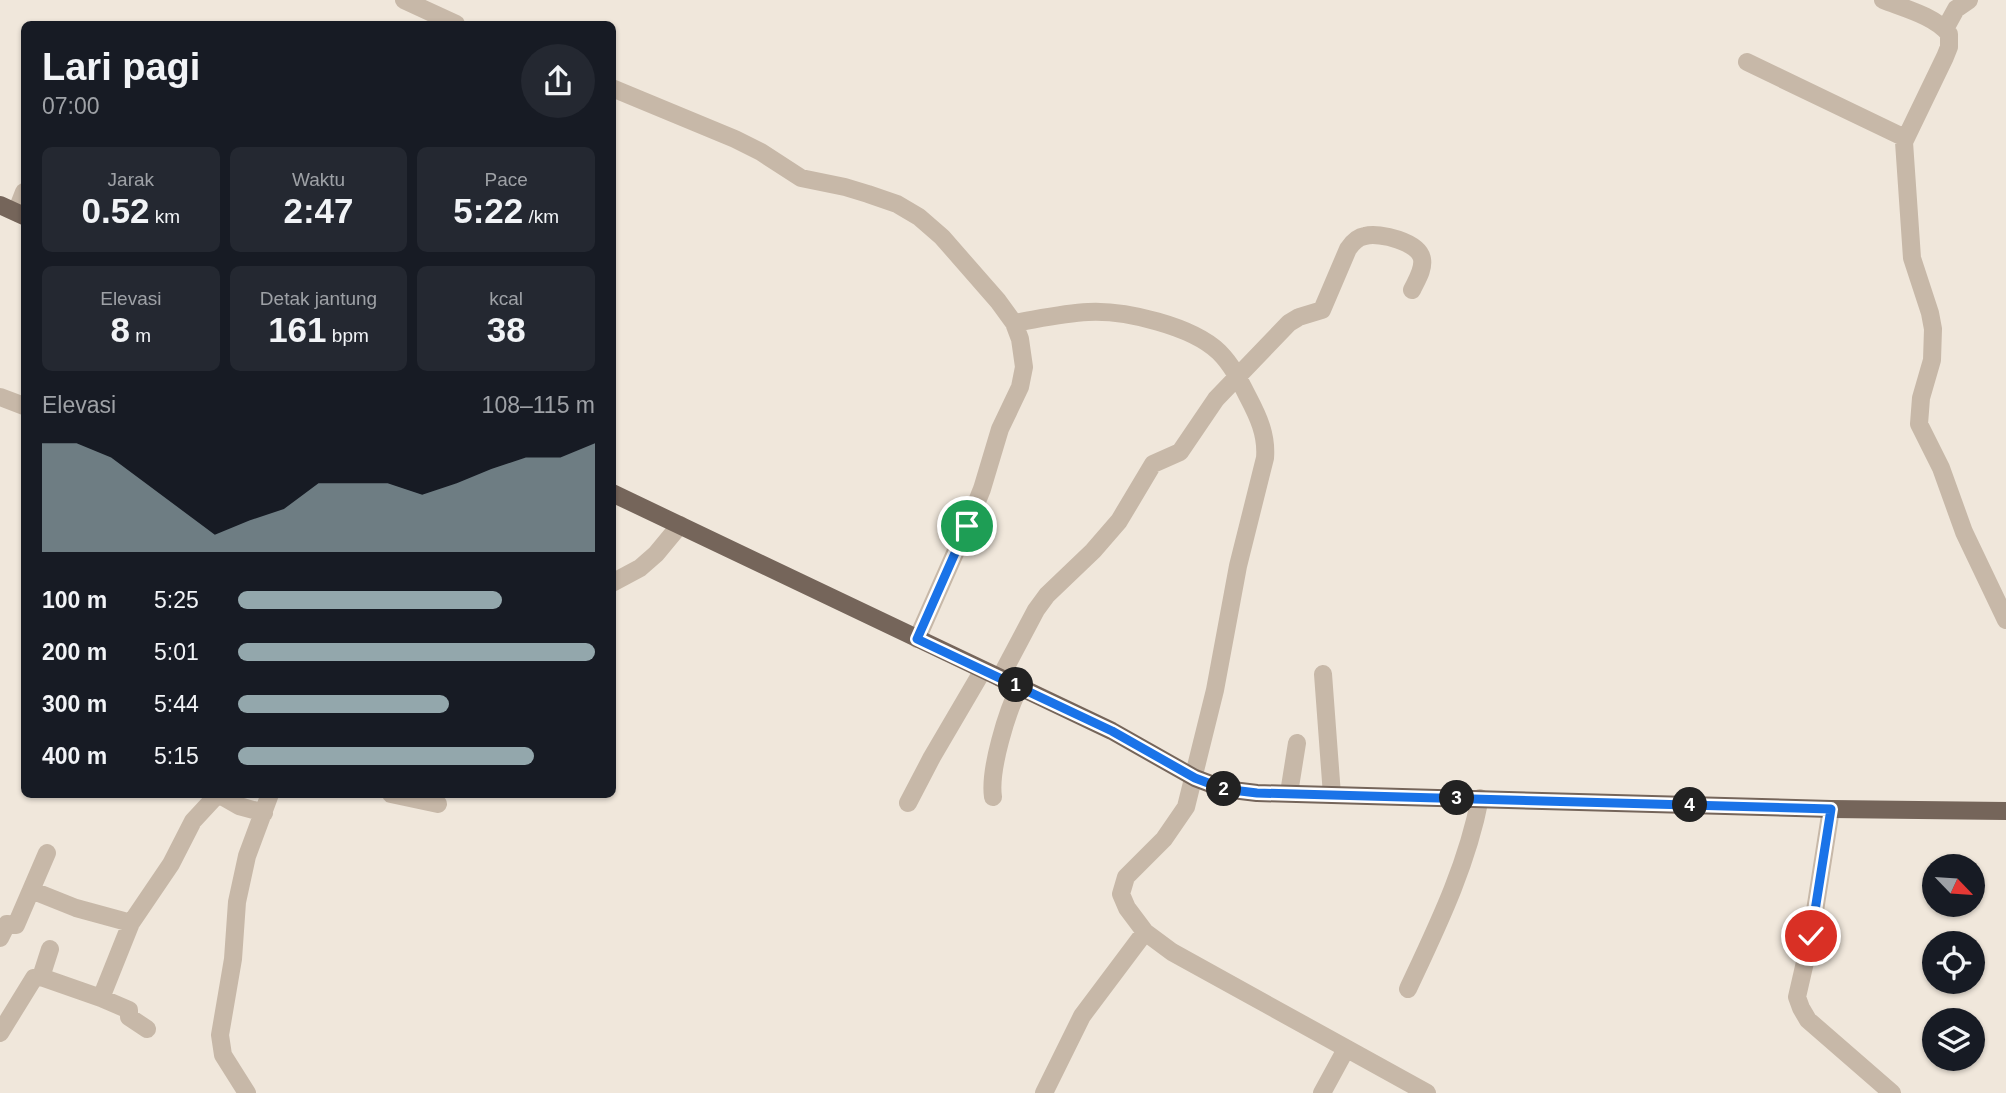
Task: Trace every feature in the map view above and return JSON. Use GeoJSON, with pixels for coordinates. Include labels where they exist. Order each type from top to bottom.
{"type":"FeatureCollection","features":[{"type":"Feature","properties":{"kind":"main road"},"geometry":{"type":"LineString","coordinates":[[0,205],[21,215]]}},
{"type":"Feature","properties":{"kind":"main road"},"geometry":{"type":"LineString","coordinates":[[616,495],[1020,686],[1112,731],[1195,778],[1224,789],[1257,793],[1831,809],[2006,811]]}},
{"type":"Feature","properties":{"kind":"street"},"geometry":{"type":"LineString","coordinates":[[404,0],[450,21]]}},
{"type":"Feature","properties":{"kind":"street"},"geometry":{"type":"LineString","coordinates":[[1883,0],[1923,17],[1949,34],[1949,47],[1905,138],[1912,258],[1933,329],[1932,360],[1919,408],[1919,424],[1941,468],[1964,532],[2006,620]]}},
{"type":"Feature","properties":{"kind":"street"},"geometry":{"type":"LineString","coordinates":[[1945,29],[1956,9],[1969,0]]}},
{"type":"Feature","properties":{"kind":"street"},"geometry":{"type":"LineString","coordinates":[[1747,62],[1905,138]]}},
{"type":"Feature","properties":{"kind":"street"},"geometry":{"type":"LineString","coordinates":[[616,90],[736,139],[801,178],[869,194],[897,204],[919,216],[942,237],[1014,323],[1020,339],[1024,367],[1020,387],[1000,429],[982,489],[967,526],[917,639]]}},
{"type":"Feature","properties":{"kind":"street"},"geometry":{"type":"LineString","coordinates":[[1000,678],[1036,610],[1047,595],[1093,551],[1119,521],[1153,464],[1180,452],[1216,399],[1289,323],[1322,310],[1348,249],[1357,239],[1364,236],[1389,238],[1412,246],[1418,251],[1423,266],[1412,290]]}},
{"type":"Feature","properties":{"kind":"street"},"geometry":{"type":"LineString","coordinates":[[1014,323],[1087,312],[1129,314],[1169,326],[1205,342],[1218,351],[1239,377],[1265,440],[1265,458],[1238,566],[1224,648],[1195,778],[1181,816],[1164,839],[1126,877],[1121,894],[1127,908],[1144,932],[1172,952],[1427,1093]]}},
{"type":"Feature","properties":{"kind":"street"},"geometry":{"type":"LineString","coordinates":[[0,397],[21,405]]}},
{"type":"Feature","properties":{"kind":"street"},"geometry":{"type":"LineString","coordinates":[[616,581],[640,568],[656,554],[680,525]]}},
{"type":"Feature","properties":{"kind":"street"},"geometry":{"type":"LineString","coordinates":[[908,803],[984,670]]}},
{"type":"Feature","properties":{"kind":"street"},"geometry":{"type":"LineString","coordinates":[[1323,674],[1332,795]]}},
{"type":"Feature","properties":{"kind":"street"},"geometry":{"type":"LineString","coordinates":[[993,797],[995,769],[1005,723],[1020,686]]}},
{"type":"Feature","properties":{"kind":"street"},"geometry":{"type":"LineString","coordinates":[[1289,793],[1297,743]]}},
{"type":"Feature","properties":{"kind":"street"},"geometry":{"type":"LineString","coordinates":[[101,998],[131,923],[171,864],[192,821],[214,798]]}},
{"type":"Feature","properties":{"kind":"street"},"geometry":{"type":"LineString","coordinates":[[225,798],[239,806],[264,813]]}},
{"type":"Feature","properties":{"kind":"street"},"geometry":{"type":"LineString","coordinates":[[247,1093],[223,1055],[220,1035],[233,959],[237,902],[247,856],[269,798]]}},
{"type":"Feature","properties":{"kind":"street"},"geometry":{"type":"LineString","coordinates":[[410,798],[438,804]]}},
{"type":"Feature","properties":{"kind":"street"},"geometry":{"type":"LineString","coordinates":[[1408,989],[1437,928],[1463,862],[1480,798]]}},
{"type":"Feature","properties":{"kind":"street"},"geometry":{"type":"LineString","coordinates":[[1831,809],[1811,936],[1797,997],[1808,1020],[1892,1093]]}},
{"type":"Feature","properties":{"kind":"street"},"geometry":{"type":"LineString","coordinates":[[0,937],[7,924],[16,925],[47,853]]}},
{"type":"Feature","properties":{"kind":"street"},"geometry":{"type":"LineString","coordinates":[[31,890],[76,908],[131,923]]}},
{"type":"Feature","properties":{"kind":"street"},"geometry":{"type":"LineString","coordinates":[[1044,1093],[1082,1016],[1144,932]]}},
{"type":"Feature","properties":{"kind":"street"},"geometry":{"type":"LineString","coordinates":[[41,977],[50,948]]}},
{"type":"Feature","properties":{"kind":"street"},"geometry":{"type":"LineString","coordinates":[[0,1033],[34,978],[41,977],[129,1010],[129,1017],[148,1029]]}},
{"type":"Feature","properties":{"kind":"street"},"geometry":{"type":"LineString","coordinates":[[1322,1093],[1346,1049]]}},
{"type":"Feature","properties":{"kind":"route"},"geometry":{"type":"LineString","coordinates":[[967,526],[917,639],[1112,731],[1176,769],[1224,789],[1257,793],[1831,809],[1811,936]]}}]}
